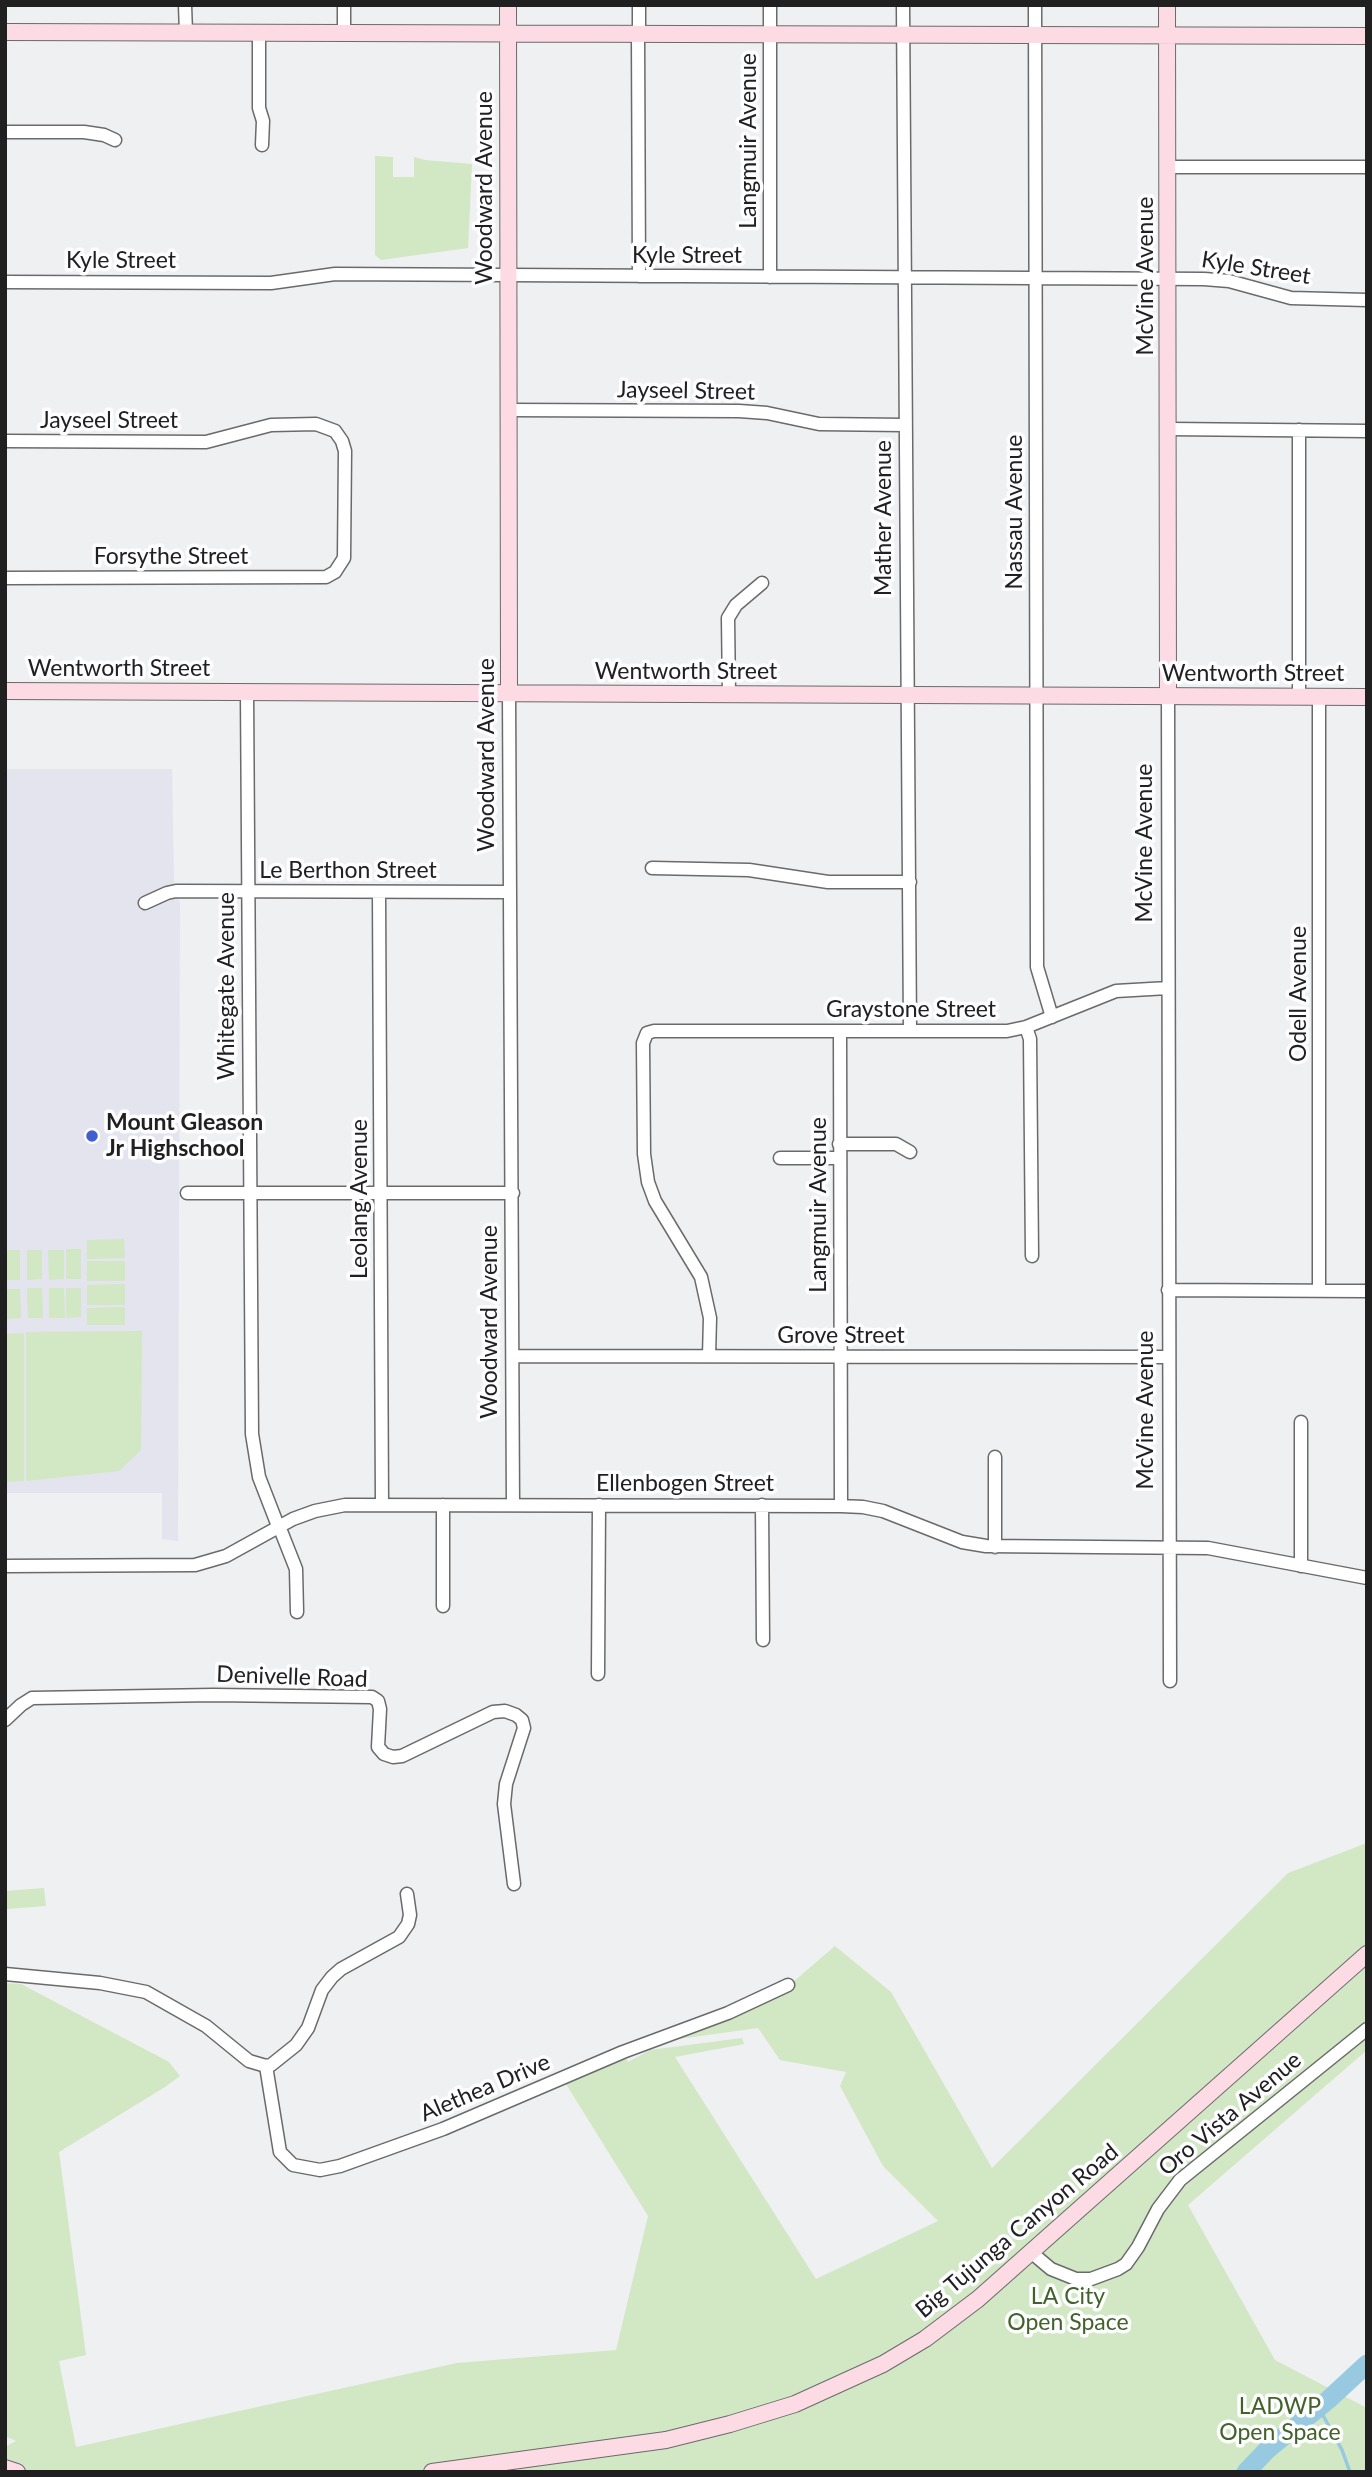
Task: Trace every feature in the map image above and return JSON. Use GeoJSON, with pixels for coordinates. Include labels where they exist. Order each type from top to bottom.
{"type":"FeatureCollection","features":[{"type":"Feature","properties":{"kind":"street"},"geometry":{"type":"LineString","coordinates":[[185,5],[186,33]]}},
{"type":"Feature","properties":{"kind":"street"},"geometry":{"type":"LineString","coordinates":[[344,5],[344,33]]}},
{"type":"Feature","properties":{"kind":"street","name":"Woodward Avenue"},"geometry":{"type":"LineString","coordinates":[[508,5],[513,1505]]}},
{"type":"Feature","properties":{"kind":"street"},"geometry":{"type":"LineString","coordinates":[[639,5],[639,276]]}},
{"type":"Feature","properties":{"kind":"street","name":"Langmuir Avenue"},"geometry":{"type":"LineString","coordinates":[[770,5],[770,278]]}},
{"type":"Feature","properties":{"kind":"street","name":"Mather Avenue"},"geometry":{"type":"LineString","coordinates":[[903,5],[910,1031]]}},
{"type":"Feature","properties":{"kind":"street","name":"Nassau Avenue"},"geometry":{"type":"LineString","coordinates":[[1035,5],[1037,967],[1052,1017]]}},
{"type":"Feature","properties":{"kind":"street","name":"McVine Avenue"},"geometry":{"type":"LineString","coordinates":[[1167,5],[1170,1681]]}},
{"type":"Feature","properties":{"kind":"street"},"geometry":{"type":"LineString","coordinates":[[5,32],[1367,36]]}},
{"type":"Feature","properties":{"kind":"street"},"geometry":{"type":"LineString","coordinates":[[259,33],[262,145]]}},
{"type":"Feature","properties":{"kind":"street"},"geometry":{"type":"LineString","coordinates":[[5,132],[84,132],[115,140]]}},
{"type":"Feature","properties":{"kind":"street"},"geometry":{"type":"LineString","coordinates":[[1168,167],[1367,167]]}},
{"type":"Feature","properties":{"kind":"street","name":"Kyle Street"},"geometry":{"type":"LineString","coordinates":[[5,282],[271,283],[335,274],[1169,278],[1222,280],[1277,296],[1304,300],[1367,300]]}},
{"type":"Feature","properties":{"kind":"street","name":"Jayseel Street"},"geometry":{"type":"LineString","coordinates":[[508,410],[739,411],[767,413],[819,424],[904,425]]}},
{"type":"Feature","properties":{"kind":"street","name":"Jayseel Street"},"geometry":{"type":"LineString","coordinates":[[5,441],[206,442],[284,424],[316,424],[335,431],[345,451],[344,552],[342,564],[335,572]]}},
{"type":"Feature","properties":{"kind":"street"},"geometry":{"type":"LineString","coordinates":[[1169,429],[1367,430]]}},
{"type":"Feature","properties":{"kind":"street"},"geometry":{"type":"LineString","coordinates":[[1299,430],[1299,697]]}},
{"type":"Feature","properties":{"kind":"street","name":"Forsythe Street"},"geometry":{"type":"LineString","coordinates":[[5,578],[321,578],[335,572]]}},
{"type":"Feature","properties":{"kind":"street"},"geometry":{"type":"LineString","coordinates":[[729,695],[728,618],[736,606],[762,583]]}},
{"type":"Feature","properties":{"kind":"street","name":"Wentworth Street"},"geometry":{"type":"LineString","coordinates":[[5,691],[1367,697]]}},
{"type":"Feature","properties":{"kind":"street","name":"Whitegate Avenue"},"geometry":{"type":"LineString","coordinates":[[247,692],[251,1434],[259,1477],[296,1569],[297,1612]]}},
{"type":"Feature","properties":{"kind":"street","name":"Odell Avenue"},"geometry":{"type":"LineString","coordinates":[[1319,697],[1319,1291]]}},
{"type":"Feature","properties":{"kind":"street"},"geometry":{"type":"LineString","coordinates":[[652,868],[750,870],[828,882],[910,882]]}},
{"type":"Feature","properties":{"kind":"street","name":"Le Berthon Street"},"geometry":{"type":"LineString","coordinates":[[145,903],[176,891],[510,892]]}},
{"type":"Feature","properties":{"kind":"street","name":"Leolang Avenue"},"geometry":{"type":"LineString","coordinates":[[379,892],[382,1505]]}},
{"type":"Feature","properties":{"kind":"street","name":"Graystone Street"},"geometry":{"type":"LineString","coordinates":[[709,1356],[710,1318],[701,1277],[655,1201],[648,1182],[644,1154],[643,1043],[647,1033],[997,1031],[1026,1027],[1116,991],[1168,988]]}},
{"type":"Feature","properties":{"kind":"street"},"geometry":{"type":"LineString","coordinates":[[1026,1027],[1030,1038],[1032,1256]]}},
{"type":"Feature","properties":{"kind":"street","name":"Langmuir Avenue"},"geometry":{"type":"LineString","coordinates":[[840,1031],[841,1506]]}},
{"type":"Feature","properties":{"kind":"street"},"geometry":{"type":"LineString","coordinates":[[839,1144],[896,1144],[911,1152]]}},
{"type":"Feature","properties":{"kind":"street"},"geometry":{"type":"LineString","coordinates":[[780,1158],[839,1158]]}},
{"type":"Feature","properties":{"kind":"street"},"geometry":{"type":"LineString","coordinates":[[187,1193],[513,1193]]}},
{"type":"Feature","properties":{"kind":"street"},"geometry":{"type":"LineString","coordinates":[[1168,1290],[1367,1291]]}},
{"type":"Feature","properties":{"kind":"street","name":"Grove Street"},"geometry":{"type":"LineString","coordinates":[[513,1356],[1168,1357]]}},
{"type":"Feature","properties":{"kind":"street"},"geometry":{"type":"LineString","coordinates":[[1301,1423],[1301,1566]]}},
{"type":"Feature","properties":{"kind":"street"},"geometry":{"type":"LineString","coordinates":[[995,1457],[995,1547]]}},
{"type":"Feature","properties":{"kind":"street","name":"Ellenbogen Street"},"geometry":{"type":"LineString","coordinates":[[5,1566],[195,1565],[226,1556],[279,1526],[328,1508],[382,1505],[841,1506],[883,1511],[962,1542],[995,1547],[1215,1548],[1367,1578]]}},
{"type":"Feature","properties":{"kind":"street"},"geometry":{"type":"LineString","coordinates":[[443,1505],[443,1606]]}},
{"type":"Feature","properties":{"kind":"street"},"geometry":{"type":"LineString","coordinates":[[598,1674],[599,1505]]}},
{"type":"Feature","properties":{"kind":"street"},"geometry":{"type":"LineString","coordinates":[[762,1506],[763,1640]]}},
{"type":"Feature","properties":{"kind":"street","name":"Denivelle Road"},"geometry":{"type":"LineString","coordinates":[[5,1720],[32,1698],[366,1696],[378,1701],[378,1747],[384,1754],[393,1757],[402,1756],[493,1712],[516,1715],[522,1720],[524,1728],[506,1784],[504,1804],[514,1884]]}},
{"type":"Feature","properties":{"kind":"street"},"geometry":{"type":"LineString","coordinates":[[5,1974],[100,1983],[146,1992],[206,2026],[249,2062],[266,2066],[296,2045],[308,2028],[322,1990],[332,1977],[366,1955],[396,1941],[404,1931],[410,1915],[407,1894]]}},
{"type":"Feature","properties":{"kind":"street","name":"Big Tujunga Canyon Road"},"geometry":{"type":"LineString","coordinates":[[432,2472],[666,2440],[795,2404],[883,2364],[925,2339],[978,2299],[1367,1954]]}},
{"type":"Feature","properties":{"kind":"street","name":"Alethea Drive"},"geometry":{"type":"LineString","coordinates":[[266,2066],[280,2152],[293,2165],[320,2170],[340,2166],[422,2137],[623,2052],[728,2013],[788,1985]]}},
{"type":"Feature","properties":{"kind":"street","name":"Oro Vista Avenue"},"geometry":{"type":"LineString","coordinates":[[1032,2253],[1051,2269],[1076,2278],[1091,2279],[1126,2264],[1138,2247],[1157,2209],[1180,2180],[1367,2029]]}},
{"type":"Feature","properties":{"kind":"street"},"geometry":{"type":"LineString","coordinates":[[5,2468],[17,2472]]}},
{"type":"Feature","properties":{"kind":"shaded area","name":"Mount Gleason Jr Highschool"},"geometry":{"type":"Polygon","coordinates":[[[5,769],[172,769],[174,881],[180,904],[178,1541],[162,1539],[162,1493],[5,1493],[5,769]]]}},
{"type":"Feature","properties":{"kind":"green space"},"geometry":{"type":"Polygon","coordinates":[[[375,156],[393,157],[393,177],[414,177],[414,157],[472,164],[468,248],[381,260],[375,255],[375,156]]]}},
{"type":"Feature","properties":{"kind":"green space"},"geometry":{"type":"Polygon","coordinates":[[[124,1239],[125,1258],[87,1259],[87,1240],[124,1239]]]}},
{"type":"Feature","properties":{"kind":"green space"},"geometry":{"type":"Polygon","coordinates":[[[66,1249],[81,1249],[81,1279],[66,1279],[66,1249]]]}},
{"type":"Feature","properties":{"kind":"green space"},"geometry":{"type":"Polygon","coordinates":[[[5,1250],[20,1250],[20,1280],[5,1280],[5,1250]]]}},
{"type":"Feature","properties":{"kind":"green space"},"geometry":{"type":"Polygon","coordinates":[[[27,1250],[42,1250],[42,1279],[27,1280],[27,1250]]]}},
{"type":"Feature","properties":{"kind":"green space"},"geometry":{"type":"Polygon","coordinates":[[[48,1250],[64,1250],[64,1279],[49,1280],[48,1250]]]}},
{"type":"Feature","properties":{"kind":"green space"},"geometry":{"type":"Polygon","coordinates":[[[87,1261],[125,1261],[125,1281],[87,1281],[87,1261]]]}},
{"type":"Feature","properties":{"kind":"green space"},"geometry":{"type":"Polygon","coordinates":[[[125,1284],[125,1305],[87,1305],[87,1285],[125,1284]]]}},
{"type":"Feature","properties":{"kind":"green space"},"geometry":{"type":"Polygon","coordinates":[[[27,1288],[42,1288],[43,1318],[28,1318],[27,1288]]]}},
{"type":"Feature","properties":{"kind":"green space"},"geometry":{"type":"Polygon","coordinates":[[[49,1288],[64,1288],[65,1318],[49,1318],[49,1288]]]}},
{"type":"Feature","properties":{"kind":"green space"},"geometry":{"type":"Polygon","coordinates":[[[66,1288],[81,1288],[81,1317],[66,1318],[66,1288]]]}},
{"type":"Feature","properties":{"kind":"green space"},"geometry":{"type":"Polygon","coordinates":[[[5,1289],[20,1289],[21,1318],[6,1319],[5,1289]]]}},
{"type":"Feature","properties":{"kind":"green space"},"geometry":{"type":"Polygon","coordinates":[[[125,1307],[125,1325],[87,1325],[87,1308],[125,1307]]]}},
{"type":"Feature","properties":{"kind":"green space"},"geometry":{"type":"Polygon","coordinates":[[[142,1331],[141,1450],[119,1471],[26,1481],[26,1332],[142,1331]]]}},
{"type":"Feature","properties":{"kind":"green space"},"geometry":{"type":"Polygon","coordinates":[[[24,1333],[24,1481],[5,1482],[5,1334],[24,1333]]]}},
{"type":"Feature","properties":{"kind":"green space","name":"LA City Open Space"},"geometry":{"type":"Polygon","coordinates":[[[1367,1843],[1367,2050],[1188,2205],[1275,2360],[1367,2408],[1367,2472],[5,2472],[5,2447],[16,2441],[5,2436],[5,1983],[21,1984],[169,2062],[180,2076],[59,2152],[86,2355],[59,2361],[76,2447],[457,2363],[616,2350],[648,2216],[561,2076],[637,2041],[721,2015],[770,1996],[792,1983],[835,1946],[891,1992],[992,2168],[1288,1873],[1367,1843]],[[758,2028],[657,2042],[624,2054],[628,2062],[650,2050],[742,2038],[744,2044],[675,2057],[816,2279],[938,2221],[883,2166],[840,2086],[846,2072],[780,2060],[758,2028]]]}},
{"type":"Feature","properties":{"kind":"green space"},"geometry":{"type":"Polygon","coordinates":[[[44,1888],[46,1906],[7,1909],[5,1891],[44,1888]]]}},
{"type":"Feature","properties":{"kind":"waterway"},"geometry":{"type":"LineString","coordinates":[[1246,2472],[1267,2450],[1367,2364]]}},
{"type":"Feature","properties":{"kind":"waterway"},"geometry":{"type":"LineString","coordinates":[[1319,2408],[1342,2450],[1350,2472]]}},
{"type":"Feature","properties":{"kind":"place","name":"Mount Gleason Jr Highschool"},"geometry":{"type":"Point","coordinates":[92,1136]}},
{"type":"Feature","properties":{"kind":"park label","name":"LADWP Open Space"},"geometry":{"type":"Point","coordinates":[1280,2420]}}]}
